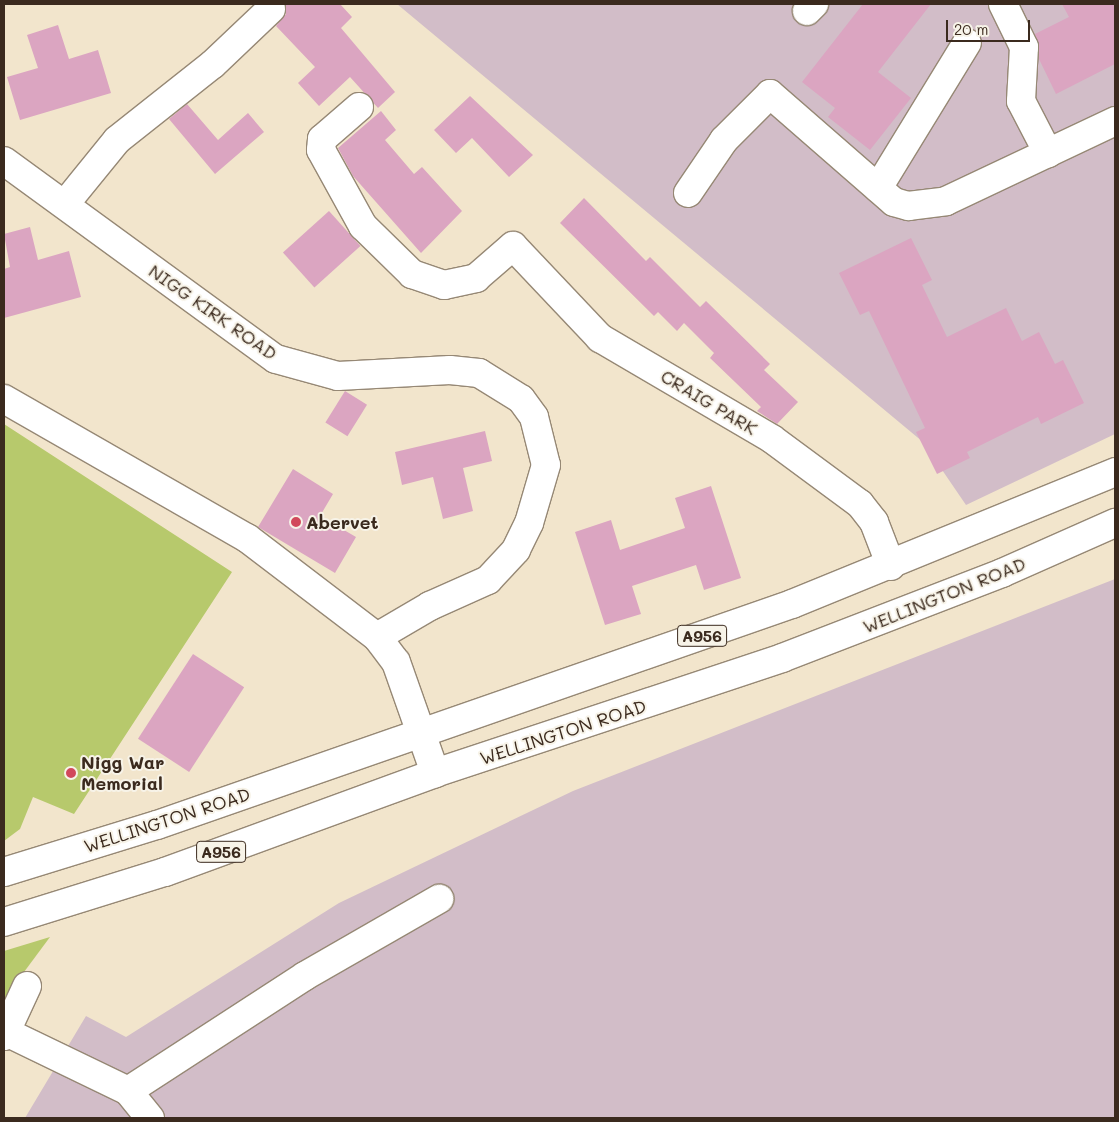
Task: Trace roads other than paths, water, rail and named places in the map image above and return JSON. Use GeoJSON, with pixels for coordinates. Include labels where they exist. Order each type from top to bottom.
{"type":"FeatureCollection","features":[{"type":"Feature","properties":{"kind":"street"},"geometry":{"type":"LineString","coordinates":[[1004,4],[1024,47],[1021,102],[1048,154]]}},
{"type":"Feature","properties":{"kind":"street"},"geometry":{"type":"LineString","coordinates":[[65,204],[117,140],[213,64],[271,9]]}},
{"type":"Feature","properties":{"kind":"street"},"geometry":{"type":"LineString","coordinates":[[878,188],[967,43]]}},
{"type":"Feature","properties":{"kind":"street"},"geometry":{"type":"LineString","coordinates":[[688,193],[724,140],[770,94],[894,202],[923,206],[946,201],[1115,121]]}},
{"type":"Feature","properties":{"kind":"street","name":"CRAIG PARK"},"geometry":{"type":"LineString","coordinates":[[359,107],[322,140],[321,150],[363,226],[412,274],[444,284],[476,278],[513,246],[600,338],[772,440],[860,504],[874,522],[892,566]]}},
{"type":"Feature","properties":{"kind":"street","name":"NIGG KIRK ROAD"},"geometry":{"type":"LineString","coordinates":[[4,161],[276,359],[338,376],[450,370],[479,373],[503,383],[531,412],[546,466],[529,523],[516,550],[488,580],[430,606],[377,637]]}},
{"type":"Feature","properties":{"kind":"street"},"geometry":{"type":"LineString","coordinates":[[4,399],[247,538],[377,637],[396,662],[423,734],[435,774]]}},
{"type":"Feature","properties":{"kind":"street","name":"WELLINGTON ROAD"},"geometry":{"type":"LineString","coordinates":[[4,872],[423,734],[892,566],[1115,472]]}},
{"type":"Feature","properties":{"kind":"street","name":"WELLINGTON ROAD"},"geometry":{"type":"LineString","coordinates":[[4,922],[174,868],[435,774],[782,658],[1002,573],[1115,522]]}},
{"type":"Feature","properties":{"kind":"street"},"geometry":{"type":"LineString","coordinates":[[128,1091],[305,976],[440,899]]}},
{"type":"Feature","properties":{"kind":"street"},"geometry":{"type":"LineString","coordinates":[[27,986],[5,1034],[128,1091],[150,1118]]}},
{"type":"Feature","properties":{"kind":"place","name":"Abervet"},"geometry":{"type":"Point","coordinates":[296,522]}},
{"type":"Feature","properties":{"kind":"place","name":"Nigg War Memorial"},"geometry":{"type":"Point","coordinates":[71,773]}}]}
